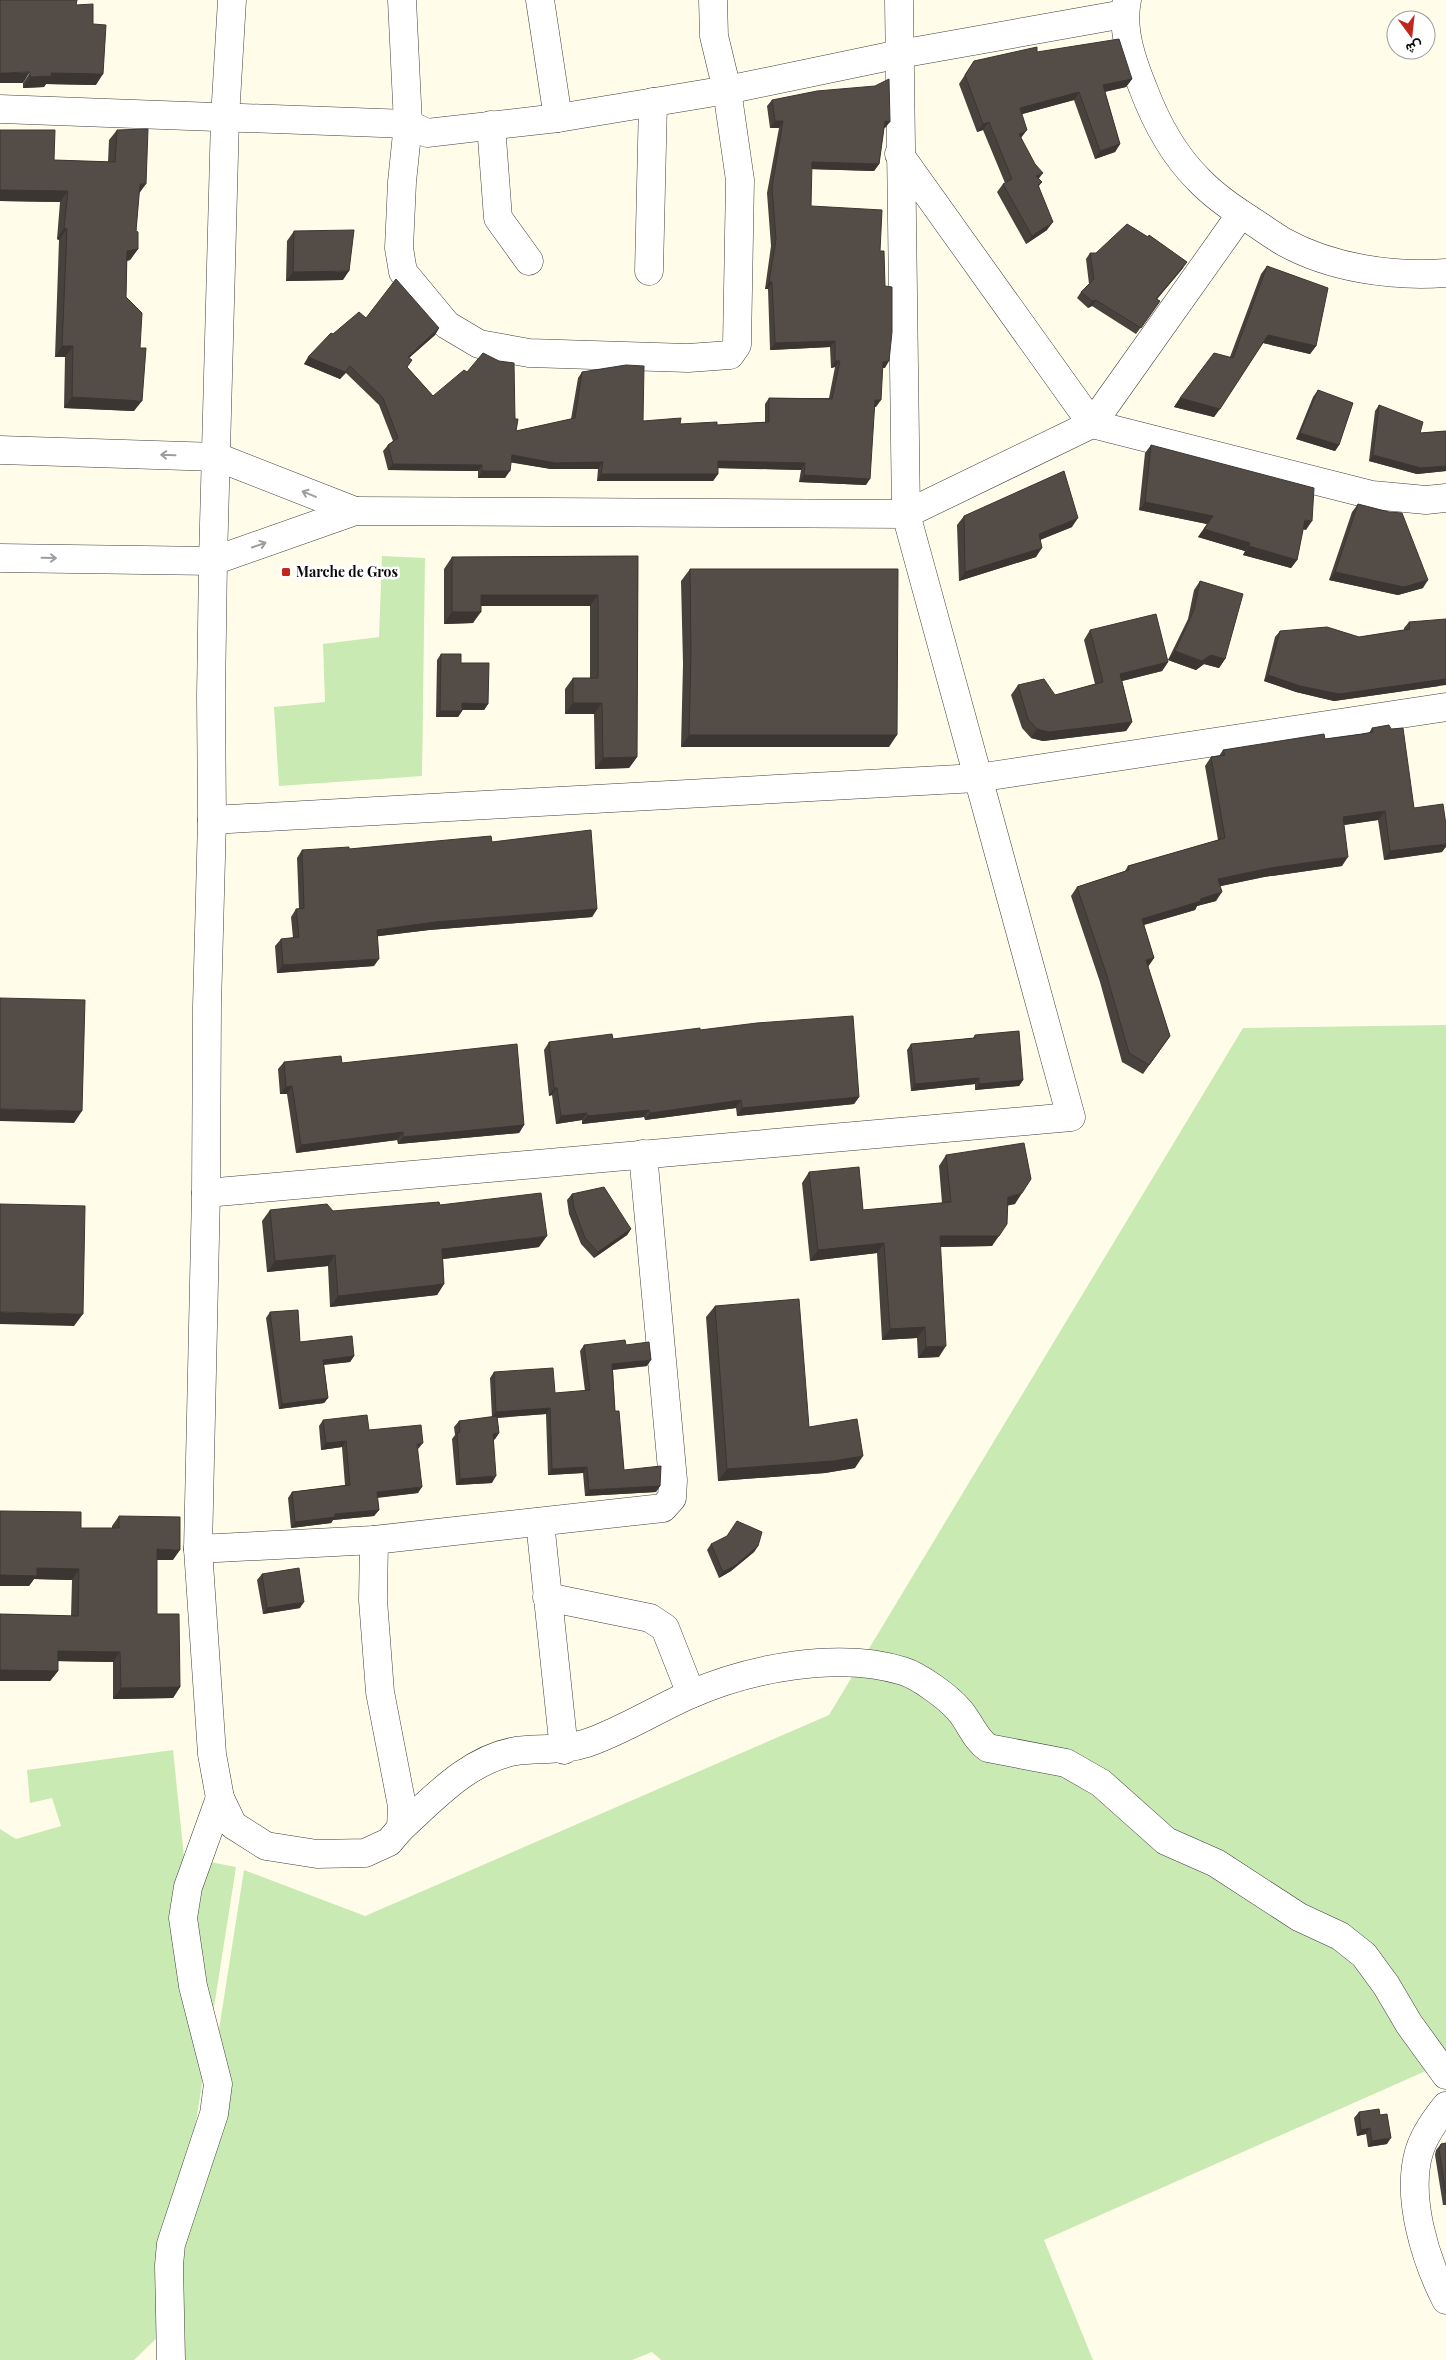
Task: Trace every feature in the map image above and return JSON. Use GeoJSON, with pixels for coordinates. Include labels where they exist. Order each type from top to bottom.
{"type":"FeatureCollection","features":[{"type":"Feature","properties":{"kind":"street"},"geometry":{"type":"LineString","coordinates":[[232,0],[225,118],[214,561],[206,1193],[198,1549],[212,1754],[220,1798],[234,1826],[266,1846],[317,1854],[365,1853],[389,1842],[401,1828],[458,1777],[495,1758],[515,1752],[564,1750],[588,1743],[691,1694],[729,1679],[823,1661],[862,1663],[904,1671],[927,1684],[958,1709],[979,1741],[988,1748],[1066,1764],[1101,1783],[1166,1841],[1216,1862],[1299,1917],[1340,1936],[1364,1955],[1409,2024],[1446,2075]]}},
{"type":"Feature","properties":{"kind":"street"},"geometry":{"type":"LineString","coordinates":[[402,0],[408,124],[400,230],[402,272],[447,325],[479,344],[529,353],[688,358],[730,355],[737,345],[740,180],[727,90],[714,36],[713,0]]}},
{"type":"Feature","properties":{"kind":"street"},"geometry":{"type":"LineString","coordinates":[[540,0],[558,118]]}},
{"type":"Feature","properties":{"kind":"street"},"geometry":{"type":"LineString","coordinates":[[206,1193],[1071,1116],[906,514],[899,0]]}},
{"type":"Feature","properties":{"kind":"street"},"geometry":{"type":"LineString","coordinates":[[0,109],[408,124],[427,133],[558,118],[727,90],[1126,7],[1135,67],[1150,106],[1169,140],[1197,178],[1222,201],[1284,242],[1324,258],[1372,270],[1423,275],[1446,273]]}},
{"type":"Feature","properties":{"kind":"street"},"geometry":{"type":"LineString","coordinates":[[649,271],[653,102]]}},
{"type":"Feature","properties":{"kind":"street"},"geometry":{"type":"LineString","coordinates":[[491,126],[498,218],[529,261]]}},
{"type":"Feature","properties":{"kind":"street"},"geometry":{"type":"LineString","coordinates":[[900,154],[1092,424],[1372,495],[1426,500],[1446,498]]}},
{"type":"Feature","properties":{"kind":"street"},"geometry":{"type":"LineString","coordinates":[[0,558],[214,561],[355,512],[906,514],[1092,424],[1241,214]]}},
{"type":"Feature","properties":{"kind":"street"},"geometry":{"type":"LineString","coordinates":[[0,450],[217,457],[355,512]]}},
{"type":"Feature","properties":{"kind":"street"},"geometry":{"type":"LineString","coordinates":[[212,820],[977,778],[1446,707]]}},
{"type":"Feature","properties":{"kind":"street"},"geometry":{"type":"LineString","coordinates":[[198,1549],[374,1540],[663,1508],[672,1498],[673,1480],[642,1154]]}},
{"type":"Feature","properties":{"kind":"street"},"geometry":{"type":"LineString","coordinates":[[540,1522],[564,1750]]}},
{"type":"Feature","properties":{"kind":"street"},"geometry":{"type":"LineString","coordinates":[[374,1540],[374,1600],[380,1692],[402,1806],[401,1828]]}},
{"type":"Feature","properties":{"kind":"street"},"geometry":{"type":"LineString","coordinates":[[547,1598],[650,1618],[664,1628],[691,1694]]}},
{"type":"Feature","properties":{"kind":"street"},"geometry":{"type":"LineString","coordinates":[[171,2360],[169,2265],[171,2244],[214,2114],[218,2084],[193,1986],[183,1918],[188,1887],[220,1798]]}},
{"type":"Feature","properties":{"kind":"street"},"geometry":{"type":"LineString","coordinates":[[1446,2106],[1432,2124],[1419,2151],[1415,2193],[1425,2252],[1446,2300]]}},
{"type":"Feature","properties":{"kind":"green space"},"geometry":{"type":"Polygon","coordinates":[[[382,556],[425,558],[422,776],[279,786],[274,707],[325,702],[323,644],[379,637],[382,556]]]}},
{"type":"Feature","properties":{"kind":"green space"},"geometry":{"type":"Polygon","coordinates":[[[1446,1025],[1446,2062],[1044,2240],[1093,2360],[661,2360],[652,2352],[632,2360],[181,2360],[171,2336],[244,1870],[365,1916],[829,1715],[1243,1028],[1446,1025]]]}},
{"type":"Feature","properties":{"kind":"green space"},"geometry":{"type":"Polygon","coordinates":[[[173,1750],[184,1857],[236,1867],[163,2332],[134,2360],[0,2360],[0,1829],[16,1839],[61,1826],[52,1798],[30,1803],[27,1770],[173,1750]]]}},
{"type":"Feature","properties":{"kind":"building"},"geometry":{"type":"Polygon","coordinates":[[[0,0],[77,0],[76,5],[93,4],[93,24],[106,25],[103,74],[51,73],[52,76],[30,77],[30,72],[0,73],[0,0]]]}},
{"type":"Feature","properties":{"kind":"building"},"geometry":{"type":"Polygon","coordinates":[[[1119,39],[1132,79],[1103,85],[1120,144],[1100,151],[1079,92],[1020,108],[1027,130],[1019,134],[1035,164],[1043,173],[1036,176],[1042,182],[1038,185],[1053,222],[1032,236],[1003,184],[1012,179],[989,122],[983,124],[965,75],[974,61],[1037,47],[1037,52],[1119,39]]]}},
{"type":"Feature","properties":{"kind":"building"},"geometry":{"type":"Polygon","coordinates":[[[889,79],[890,122],[885,121],[879,164],[812,162],[811,206],[882,210],[880,251],[884,251],[885,286],[892,287],[892,332],[889,361],[883,362],[881,400],[875,400],[870,479],[804,475],[805,463],[718,461],[718,474],[601,474],[603,462],[555,463],[512,455],[510,471],[482,471],[482,465],[393,464],[388,445],[398,438],[383,398],[350,366],[345,372],[308,357],[331,333],[333,334],[359,312],[366,318],[396,279],[439,328],[408,357],[412,360],[407,367],[433,396],[464,370],[467,372],[483,353],[499,361],[514,363],[515,419],[518,419],[516,431],[575,418],[582,372],[626,365],[644,366],[643,421],[681,418],[680,424],[717,422],[717,425],[769,422],[769,398],[832,399],[840,361],[835,361],[835,341],[775,343],[772,282],[769,282],[776,239],[772,187],[783,121],[775,121],[772,100],[817,91],[875,86],[889,79]]]}},
{"type":"Feature","properties":{"kind":"building"},"geometry":{"type":"Polygon","coordinates":[[[148,129],[146,184],[140,184],[136,231],[138,232],[138,249],[127,251],[126,297],[142,313],[140,348],[146,348],[142,401],[72,397],[73,346],[62,346],[67,229],[64,228],[68,191],[0,190],[0,130],[55,130],[54,160],[115,162],[117,130],[148,129]]]}},
{"type":"Feature","properties":{"kind":"building"},"geometry":{"type":"Polygon","coordinates":[[[1127,224],[1148,237],[1149,235],[1187,262],[1156,299],[1160,301],[1141,328],[1096,300],[1092,301],[1081,292],[1094,279],[1090,253],[1096,253],[1127,224]]]}},
{"type":"Feature","properties":{"kind":"building"},"geometry":{"type":"Polygon","coordinates":[[[354,230],[349,271],[293,272],[294,231],[354,230]]]}},
{"type":"Feature","properties":{"kind":"building"},"geometry":{"type":"Polygon","coordinates":[[[1267,266],[1328,288],[1316,346],[1268,335],[1220,409],[1180,398],[1214,353],[1233,358],[1267,266]]]}},
{"type":"Feature","properties":{"kind":"building"},"geometry":{"type":"Polygon","coordinates":[[[1318,390],[1353,403],[1339,445],[1300,433],[1318,390]]]}},
{"type":"Feature","properties":{"kind":"building"},"geometry":{"type":"Polygon","coordinates":[[[1379,405],[1423,422],[1420,433],[1446,431],[1446,466],[1421,468],[1373,455],[1379,405]]]}},
{"type":"Feature","properties":{"kind":"building"},"geometry":{"type":"Polygon","coordinates":[[[1151,445],[1314,488],[1312,521],[1305,520],[1297,560],[1249,546],[1250,543],[1204,529],[1213,516],[1145,502],[1151,445]]]}},
{"type":"Feature","properties":{"kind":"building"},"geometry":{"type":"Polygon","coordinates":[[[1064,471],[1078,518],[1039,534],[1042,548],[965,572],[964,516],[1064,471]]]}},
{"type":"Feature","properties":{"kind":"building"},"geometry":{"type":"Polygon","coordinates":[[[1358,504],[1389,512],[1402,513],[1428,580],[1404,587],[1335,572],[1358,504]]]}},
{"type":"Feature","properties":{"kind":"building"},"geometry":{"type":"Polygon","coordinates":[[[638,556],[637,757],[603,758],[602,703],[573,703],[573,678],[598,678],[598,595],[481,595],[481,612],[452,612],[452,557],[638,556]]]}},
{"type":"Feature","properties":{"kind":"building"},"geometry":{"type":"Polygon","coordinates":[[[690,569],[898,569],[897,735],[689,735],[690,569]]]}},
{"type":"Feature","properties":{"kind":"building"},"geometry":{"type":"Polygon","coordinates":[[[1200,581],[1243,594],[1225,659],[1211,655],[1202,661],[1175,651],[1194,610],[1200,581]]]}},
{"type":"Feature","properties":{"kind":"building"},"geometry":{"type":"Polygon","coordinates":[[[1156,614],[1168,662],[1120,674],[1132,722],[1049,732],[1037,729],[1028,719],[1018,685],[1044,679],[1055,695],[1103,682],[1090,630],[1156,614]]]}},
{"type":"Feature","properties":{"kind":"building"},"geometry":{"type":"Polygon","coordinates":[[[1446,619],[1446,679],[1339,694],[1300,686],[1268,675],[1280,631],[1327,627],[1359,637],[1410,629],[1409,622],[1446,619]]]}},
{"type":"Feature","properties":{"kind":"building"},"geometry":{"type":"Polygon","coordinates":[[[441,654],[461,654],[461,663],[489,663],[488,704],[462,703],[462,711],[440,711],[441,654]]]}},
{"type":"Feature","properties":{"kind":"building"},"geometry":{"type":"Polygon","coordinates":[[[1389,725],[1391,729],[1403,728],[1414,808],[1443,804],[1446,844],[1390,851],[1385,811],[1343,817],[1348,857],[1270,868],[1218,879],[1222,892],[1200,899],[1201,901],[1142,919],[1154,958],[1146,960],[1170,1036],[1149,1065],[1129,1053],[1106,973],[1077,887],[1129,870],[1128,866],[1225,838],[1211,757],[1225,755],[1223,750],[1324,734],[1325,739],[1362,734],[1373,732],[1372,728],[1389,725]]]}},
{"type":"Feature","properties":{"kind":"building"},"geometry":{"type":"Polygon","coordinates":[[[591,830],[597,909],[435,922],[377,930],[379,959],[283,965],[281,939],[299,937],[296,909],[304,908],[302,850],[349,847],[349,849],[491,836],[492,842],[591,830]]]}},
{"type":"Feature","properties":{"kind":"building"},"geometry":{"type":"Polygon","coordinates":[[[0,998],[85,1000],[82,1111],[0,1109],[0,998]]]}},
{"type":"Feature","properties":{"kind":"building"},"geometry":{"type":"Polygon","coordinates":[[[853,1016],[859,1097],[742,1108],[741,1100],[650,1113],[649,1110],[587,1116],[587,1113],[561,1116],[557,1088],[554,1088],[549,1042],[612,1034],[613,1039],[700,1028],[700,1030],[757,1023],[853,1016]]]}},
{"type":"Feature","properties":{"kind":"building"},"geometry":{"type":"Polygon","coordinates":[[[1019,1031],[1023,1080],[979,1084],[979,1078],[915,1084],[911,1044],[975,1038],[975,1035],[1019,1031]]]}},
{"type":"Feature","properties":{"kind":"building"},"geometry":{"type":"Polygon","coordinates":[[[517,1044],[524,1125],[403,1137],[403,1132],[301,1145],[292,1086],[286,1087],[284,1062],[341,1056],[342,1063],[517,1044]]]}},
{"type":"Feature","properties":{"kind":"building"},"geometry":{"type":"Polygon","coordinates":[[[1024,1143],[1031,1179],[1022,1193],[1008,1197],[1007,1224],[999,1236],[940,1236],[946,1346],[926,1347],[925,1327],[890,1329],[884,1243],[818,1250],[809,1172],[859,1167],[863,1210],[951,1202],[946,1155],[1024,1143]]]}},
{"type":"Feature","properties":{"kind":"building"},"geometry":{"type":"Polygon","coordinates":[[[604,1187],[631,1229],[598,1252],[585,1238],[574,1208],[572,1194],[604,1187]]]}},
{"type":"Feature","properties":{"kind":"building"},"geometry":{"type":"Polygon","coordinates":[[[541,1193],[547,1236],[442,1249],[444,1284],[338,1296],[335,1255],[275,1261],[270,1210],[327,1204],[333,1211],[439,1202],[440,1205],[541,1193]]]}},
{"type":"Feature","properties":{"kind":"building"},"geometry":{"type":"Polygon","coordinates":[[[0,1204],[85,1206],[83,1314],[0,1312],[0,1204]]]}},
{"type":"Feature","properties":{"kind":"building"},"geometry":{"type":"Polygon","coordinates":[[[799,1299],[809,1427],[857,1419],[863,1456],[833,1461],[727,1469],[715,1306],[799,1299]]]}},
{"type":"Feature","properties":{"kind":"building"},"geometry":{"type":"Polygon","coordinates":[[[298,1310],[300,1342],[352,1336],[354,1356],[323,1360],[328,1398],[282,1404],[270,1312],[298,1310]]]}},
{"type":"Feature","properties":{"kind":"building"},"geometry":{"type":"Polygon","coordinates":[[[625,1340],[626,1345],[649,1342],[651,1360],[612,1364],[615,1411],[619,1411],[624,1470],[661,1466],[660,1486],[589,1490],[587,1467],[552,1469],[550,1408],[496,1412],[494,1372],[553,1368],[555,1393],[590,1390],[584,1345],[625,1340]]]}},
{"type":"Feature","properties":{"kind":"building"},"geometry":{"type":"Polygon","coordinates":[[[367,1415],[369,1430],[421,1425],[423,1443],[417,1444],[422,1487],[377,1492],[379,1510],[335,1514],[335,1517],[295,1522],[292,1492],[350,1485],[346,1441],[326,1443],[323,1420],[367,1415]]]}},
{"type":"Feature","properties":{"kind":"building"},"geometry":{"type":"Polygon","coordinates":[[[497,1416],[499,1433],[493,1434],[496,1476],[460,1479],[457,1433],[460,1432],[459,1421],[497,1416]]]}},
{"type":"Feature","properties":{"kind":"building"},"geometry":{"type":"Polygon","coordinates":[[[0,1511],[81,1512],[81,1528],[119,1528],[119,1516],[180,1517],[180,1550],[157,1549],[157,1614],[179,1614],[180,1687],[121,1688],[120,1652],[58,1651],[58,1671],[0,1670],[0,1614],[78,1616],[79,1569],[37,1568],[37,1576],[0,1575],[0,1511]]]}},
{"type":"Feature","properties":{"kind":"building"},"geometry":{"type":"Polygon","coordinates":[[[737,1521],[762,1532],[758,1546],[736,1565],[723,1572],[711,1544],[727,1536],[737,1521]]]}},
{"type":"Feature","properties":{"kind":"building"},"geometry":{"type":"Polygon","coordinates":[[[299,1568],[304,1602],[267,1608],[262,1574],[299,1568]]]}},
{"type":"Feature","properties":{"kind":"building"},"geometry":{"type":"Polygon","coordinates":[[[1379,2109],[1380,2115],[1387,2114],[1391,2138],[1372,2141],[1370,2128],[1361,2130],[1359,2112],[1379,2109]]]}},
{"type":"Feature","properties":{"kind":"building"},"geometry":{"type":"Polygon","coordinates":[[[1446,2143],[1446,2194],[1439,2149],[1441,2144],[1446,2143]]]}},
{"type":"Feature","properties":{"kind":"place","name":"Marche de Gros"},"geometry":{"type":"Point","coordinates":[286,572]}}]}
